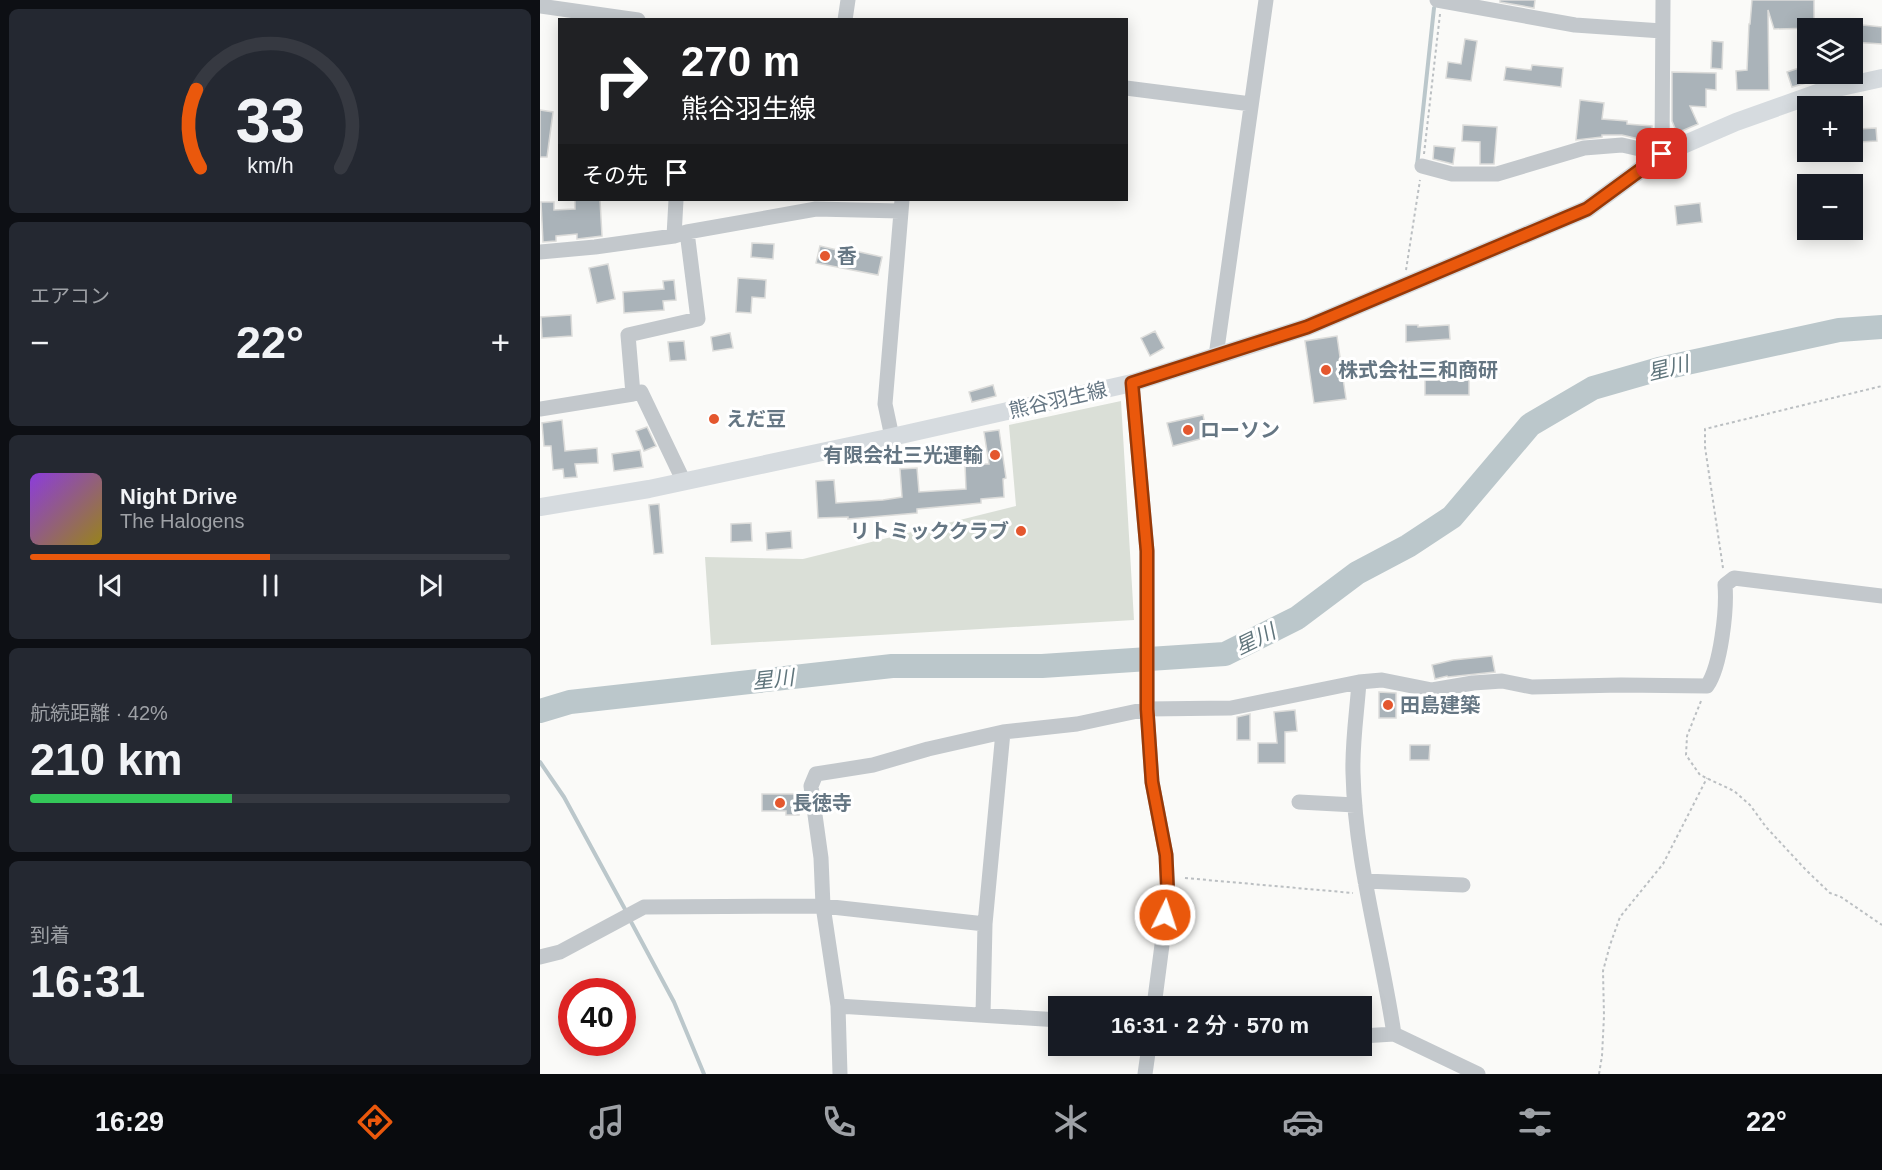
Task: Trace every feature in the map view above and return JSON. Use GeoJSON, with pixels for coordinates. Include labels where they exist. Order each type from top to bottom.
{"type":"FeatureCollection","features":[{"type":"Feature","properties":{"kind":"main road","name":"熊谷羽生線"},"geometry":{"type":"LineString","coordinates":[[540,507],[684,482],[1132,383],[1307,327],[1587,209],[1662,154],[1736,122],[1823,91],[1882,78]]}},
{"type":"Feature","properties":{"kind":"street"},"geometry":{"type":"LineString","coordinates":[[845,18],[848,0]]}},
{"type":"Feature","properties":{"kind":"street"},"geometry":{"type":"LineString","coordinates":[[1216,356],[1266,0]]}},
{"type":"Feature","properties":{"kind":"street"},"geometry":{"type":"LineString","coordinates":[[1439,0],[1575,25],[1662,32]]}},
{"type":"Feature","properties":{"kind":"street"},"geometry":{"type":"LineString","coordinates":[[1422,166],[1452,174],[1497,174],[1584,148],[1622,145],[1662,154],[1663,0]]}},
{"type":"Feature","properties":{"kind":"street"},"geometry":{"type":"LineString","coordinates":[[540,6],[624,18]]}},
{"type":"Feature","properties":{"kind":"street"},"geometry":{"type":"LineString","coordinates":[[1128,88],[1251,104]]}},
{"type":"Feature","properties":{"kind":"street"},"geometry":{"type":"LineString","coordinates":[[633,394],[628,335],[698,319],[680,234],[676,201]]}},
{"type":"Feature","properties":{"kind":"street"},"geometry":{"type":"LineString","coordinates":[[540,252],[595,247],[680,234],[816,208],[901,205],[885,404],[892,437]]}},
{"type":"Feature","properties":{"kind":"street"},"geometry":{"type":"LineString","coordinates":[[1132,383],[1147,551],[1147,702],[1152,782],[1166,855],[1168,899],[1155,996]]}},
{"type":"Feature","properties":{"kind":"street"},"geometry":{"type":"LineString","coordinates":[[540,409],[641,392],[684,482]]}},
{"type":"Feature","properties":{"kind":"street"},"geometry":{"type":"LineString","coordinates":[[840,1074],[838,1006],[823,906],[811,786],[816,774],[873,765],[928,749],[1003,732],[1077,724],[1147,702],[1231,708],[1359,682],[1382,680],[1432,690],[1502,681],[1532,687],[1707,686],[1712,680],[1721,642],[1727,604],[1725,585],[1734,578],[1882,596]]}},
{"type":"Feature","properties":{"kind":"street"},"geometry":{"type":"LineString","coordinates":[[1359,682],[1353,771],[1355,805],[1366,888],[1394,1034]]}},
{"type":"Feature","properties":{"kind":"street"},"geometry":{"type":"LineString","coordinates":[[983,1015],[985,924],[1003,732]]}},
{"type":"Feature","properties":{"kind":"street"},"geometry":{"type":"LineString","coordinates":[[1299,802],[1355,805]]}},
{"type":"Feature","properties":{"kind":"street"},"geometry":{"type":"LineString","coordinates":[[1366,888],[1463,885]]}},
{"type":"Feature","properties":{"kind":"street"},"geometry":{"type":"LineString","coordinates":[[540,957],[560,952],[644,907],[823,906],[985,924]]}},
{"type":"Feature","properties":{"kind":"street"},"geometry":{"type":"LineString","coordinates":[[838,1006],[1048,1019]]}},
{"type":"Feature","properties":{"kind":"street"},"geometry":{"type":"LineString","coordinates":[[1372,1035],[1394,1034],[1478,1074]]}},
{"type":"Feature","properties":{"kind":"street"},"geometry":{"type":"LineString","coordinates":[[1145,1074],[1148,1056]]}},
{"type":"Feature","properties":{"kind":"path"},"geometry":{"type":"LineString","coordinates":[[1404,287],[1422,166],[1439,0]]}},
{"type":"Feature","properties":{"kind":"path"},"geometry":{"type":"LineString","coordinates":[[1725,585],[1704,429],[1882,386]]}},
{"type":"Feature","properties":{"kind":"path"},"geometry":{"type":"LineString","coordinates":[[1707,686],[1687,736],[1686,755],[1700,775],[1734,791],[1750,805],[1766,827],[1830,893],[1842,897],[1882,925]]}},
{"type":"Feature","properties":{"kind":"path"},"geometry":{"type":"LineString","coordinates":[[1599,1074],[1604,1016],[1603,971],[1620,917],[1663,864],[1707,778]]}},
{"type":"Feature","properties":{"kind":"path"},"geometry":{"type":"LineString","coordinates":[[1185,878],[1366,888]]}},
{"type":"Feature","properties":{"kind":"shaded area","name":"リトミッククラブ"},"geometry":{"type":"Polygon","coordinates":[[[1121,401],[1134,620],[711,645],[705,557],[803,559],[1016,506],[1009,425],[1121,401]]]}},
{"type":"Feature","properties":{"kind":"building"},"geometry":{"type":"Polygon","coordinates":[[[1500,0],[1535,0],[1534,8],[1500,2],[1500,0]]]}},
{"type":"Feature","properties":{"kind":"building"},"geometry":{"type":"Polygon","coordinates":[[[1752,0],[1814,0],[1814,18],[1797,18],[1797,28],[1774,29],[1768,10],[1769,90],[1737,90],[1736,71],[1747,70],[1752,0]]]}},
{"type":"Feature","properties":{"kind":"building"},"geometry":{"type":"Polygon","coordinates":[[[1863,25],[1882,27],[1882,44],[1863,43],[1863,25]]]}},
{"type":"Feature","properties":{"kind":"building"},"geometry":{"type":"Polygon","coordinates":[[[1465,39],[1477,41],[1471,81],[1446,78],[1448,62],[1461,64],[1465,39]]]}},
{"type":"Feature","properties":{"kind":"building"},"geometry":{"type":"Polygon","coordinates":[[[1712,41],[1723,42],[1722,69],[1711,68],[1712,41]]]}},
{"type":"Feature","properties":{"kind":"building"},"geometry":{"type":"Polygon","coordinates":[[[1532,65],[1563,68],[1561,87],[1504,80],[1506,67],[1531,70],[1532,65]]]}},
{"type":"Feature","properties":{"kind":"building"},"geometry":{"type":"Polygon","coordinates":[[[1797,69],[1797,84],[1803,84],[1792,87],[1787,72],[1797,69]]]}},
{"type":"Feature","properties":{"kind":"building"},"geometry":{"type":"Polygon","coordinates":[[[1672,72],[1716,73],[1716,90],[1706,89],[1706,107],[1690,106],[1698,124],[1677,133],[1672,121],[1672,72]]]}},
{"type":"Feature","properties":{"kind":"building"},"geometry":{"type":"Polygon","coordinates":[[[1580,100],[1604,103],[1602,119],[1652,126],[1652,142],[1622,135],[1602,135],[1602,137],[1576,140],[1580,100]]]}},
{"type":"Feature","properties":{"kind":"building"},"geometry":{"type":"Polygon","coordinates":[[[540,110],[553,112],[547,157],[540,157],[540,110]]]}},
{"type":"Feature","properties":{"kind":"building"},"geometry":{"type":"Polygon","coordinates":[[[1463,125],[1497,127],[1494,164],[1480,164],[1480,142],[1462,141],[1463,125]]]}},
{"type":"Feature","properties":{"kind":"building"},"geometry":{"type":"Polygon","coordinates":[[[1876,128],[1877,141],[1863,142],[1863,129],[1876,128]]]}},
{"type":"Feature","properties":{"kind":"building"},"geometry":{"type":"Polygon","coordinates":[[[1434,146],[1455,148],[1453,164],[1433,159],[1434,146]]]}},
{"type":"Feature","properties":{"kind":"building"},"geometry":{"type":"Polygon","coordinates":[[[575,201],[600,201],[602,236],[577,239],[577,234],[556,236],[556,241],[543,242],[541,202],[554,202],[554,210],[575,209],[575,201]]]}},
{"type":"Feature","properties":{"kind":"building"},"geometry":{"type":"Polygon","coordinates":[[[1700,203],[1702,222],[1677,225],[1675,206],[1700,203]]]}},
{"type":"Feature","properties":{"kind":"building"},"geometry":{"type":"Polygon","coordinates":[[[752,243],[774,244],[773,259],[751,257],[752,243]]]}},
{"type":"Feature","properties":{"kind":"building"},"geometry":{"type":"Polygon","coordinates":[[[820,246],[882,257],[878,275],[816,263],[820,246]]]}},
{"type":"Feature","properties":{"kind":"building"},"geometry":{"type":"Polygon","coordinates":[[[608,264],[615,299],[597,303],[589,268],[608,264]]]}},
{"type":"Feature","properties":{"kind":"building"},"geometry":{"type":"Polygon","coordinates":[[[738,278],[766,280],[765,298],[752,297],[751,313],[736,312],[738,278]]]}},
{"type":"Feature","properties":{"kind":"building"},"geometry":{"type":"Polygon","coordinates":[[[674,280],[676,300],[663,301],[664,310],[624,313],[623,292],[664,289],[663,281],[674,280]]]}},
{"type":"Feature","properties":{"kind":"building"},"geometry":{"type":"Polygon","coordinates":[[[571,315],[572,336],[542,338],[541,317],[571,315]]]}},
{"type":"Feature","properties":{"kind":"building"},"geometry":{"type":"Polygon","coordinates":[[[1406,325],[1418,325],[1418,327],[1449,325],[1450,339],[1406,342],[1406,325]]]}},
{"type":"Feature","properties":{"kind":"building"},"geometry":{"type":"Polygon","coordinates":[[[1155,331],[1164,348],[1150,356],[1141,338],[1155,331]]]}},
{"type":"Feature","properties":{"kind":"building"},"geometry":{"type":"Polygon","coordinates":[[[730,333],[733,348],[713,351],[711,337],[730,333]]]}},
{"type":"Feature","properties":{"kind":"building","name":"株式会社三和商研"},"geometry":{"type":"Polygon","coordinates":[[[1337,336],[1346,399],[1314,403],[1305,341],[1337,336]]]}},
{"type":"Feature","properties":{"kind":"building"},"geometry":{"type":"Polygon","coordinates":[[[684,341],[686,360],[670,361],[668,342],[684,341]]]}},
{"type":"Feature","properties":{"kind":"building"},"geometry":{"type":"Polygon","coordinates":[[[1425,380],[1469,380],[1469,395],[1425,395],[1425,380]]]}},
{"type":"Feature","properties":{"kind":"building"},"geometry":{"type":"Polygon","coordinates":[[[993,385],[996,396],[972,402],[969,392],[993,385]]]}},
{"type":"Feature","properties":{"kind":"building","name":"ローソン"},"geometry":{"type":"Polygon","coordinates":[[[1203,415],[1208,437],[1173,446],[1167,423],[1203,415]]]}},
{"type":"Feature","properties":{"kind":"building"},"geometry":{"type":"Polygon","coordinates":[[[562,420],[565,451],[597,448],[598,463],[575,464],[577,477],[564,478],[563,469],[553,470],[551,446],[544,446],[542,423],[562,420]]]}},
{"type":"Feature","properties":{"kind":"building"},"geometry":{"type":"Polygon","coordinates":[[[647,427],[656,446],[644,451],[636,431],[647,427]]]}},
{"type":"Feature","properties":{"kind":"building"},"geometry":{"type":"Polygon","coordinates":[[[999,430],[1006,478],[1003,479],[1004,497],[981,499],[981,503],[917,509],[917,513],[848,519],[848,517],[818,518],[816,481],[834,480],[836,503],[902,497],[900,469],[917,468],[919,492],[966,489],[965,464],[989,464],[984,432],[999,430]]]}},
{"type":"Feature","properties":{"kind":"building"},"geometry":{"type":"Polygon","coordinates":[[[640,450],[643,467],[614,471],[612,454],[640,450]]]}},
{"type":"Feature","properties":{"kind":"building"},"geometry":{"type":"Polygon","coordinates":[[[659,504],[663,553],[654,554],[649,505],[659,504]]]}},
{"type":"Feature","properties":{"kind":"building"},"geometry":{"type":"Polygon","coordinates":[[[751,523],[752,541],[731,542],[731,524],[751,523]]]}},
{"type":"Feature","properties":{"kind":"building"},"geometry":{"type":"Polygon","coordinates":[[[791,531],[792,548],[767,550],[766,533],[791,531]]]}},
{"type":"Feature","properties":{"kind":"building"},"geometry":{"type":"Polygon","coordinates":[[[1492,656],[1495,672],[1435,679],[1432,665],[1453,660],[1492,656]]]}},
{"type":"Feature","properties":{"kind":"building","name":"田島建築"},"geometry":{"type":"Polygon","coordinates":[[[1379,692],[1396,693],[1396,718],[1379,718],[1379,692]]]}},
{"type":"Feature","properties":{"kind":"building"},"geometry":{"type":"Polygon","coordinates":[[[1295,710],[1297,731],[1285,732],[1285,763],[1258,763],[1258,743],[1277,743],[1274,712],[1295,710]]]}},
{"type":"Feature","properties":{"kind":"building"},"geometry":{"type":"Polygon","coordinates":[[[1250,714],[1250,740],[1237,740],[1237,717],[1250,714]]]}},
{"type":"Feature","properties":{"kind":"building"},"geometry":{"type":"Polygon","coordinates":[[[1410,745],[1430,745],[1429,760],[1410,760],[1410,745]]]}},
{"type":"Feature","properties":{"kind":"building","name":"長徳寺"},"geometry":{"type":"Polygon","coordinates":[[[762,794],[799,794],[799,815],[786,815],[786,811],[762,811],[762,794]]]}},
{"type":"Feature","properties":{"kind":"waterway"},"geometry":{"type":"LineString","coordinates":[[1417,166],[1434,8]]}},
{"type":"Feature","properties":{"kind":"waterway","name":"星川"},"geometry":{"type":"LineString","coordinates":[[540,711],[570,702],[892,666],[1042,666],[1225,654],[1297,618],[1357,573],[1408,546],[1452,517],[1530,425],[1593,388],[1659,369],[1839,330],[1882,327]]}},
{"type":"Feature","properties":{"kind":"waterway"},"geometry":{"type":"LineString","coordinates":[[540,762],[564,797],[626,911]]}},
{"type":"Feature","properties":{"kind":"waterway"},"geometry":{"type":"LineString","coordinates":[[629,918],[674,1002],[704,1074]]}},
{"type":"Feature","properties":{"kind":"place","name":"香"},"geometry":{"type":"Point","coordinates":[825,256]}},
{"type":"Feature","properties":{"kind":"place","name":"株式会社三和商研"},"geometry":{"type":"Point","coordinates":[1326,370]}},
{"type":"Feature","properties":{"kind":"place","name":"えだ豆"},"geometry":{"type":"Point","coordinates":[714,419]}},
{"type":"Feature","properties":{"kind":"place","name":"ローソン"},"geometry":{"type":"Point","coordinates":[1188,430]}},
{"type":"Feature","properties":{"kind":"place","name":"有限会社三光運輸"},"geometry":{"type":"Point","coordinates":[995,455]}},
{"type":"Feature","properties":{"kind":"place","name":"リトミッククラブ"},"geometry":{"type":"Point","coordinates":[1021,531]}},
{"type":"Feature","properties":{"kind":"place","name":"田島建築"},"geometry":{"type":"Point","coordinates":[1388,705]}},
{"type":"Feature","properties":{"kind":"place","name":"長徳寺"},"geometry":{"type":"Point","coordinates":[780,803]}},
{"type":"Feature","properties":{"kind":"route"},"geometry":{"type":"LineString","coordinates":[[1165,915],[1168,899],[1166,855],[1152,782],[1147,709],[1147,551],[1132,383],[1307,327],[1587,209],[1662,154]]}}]}
